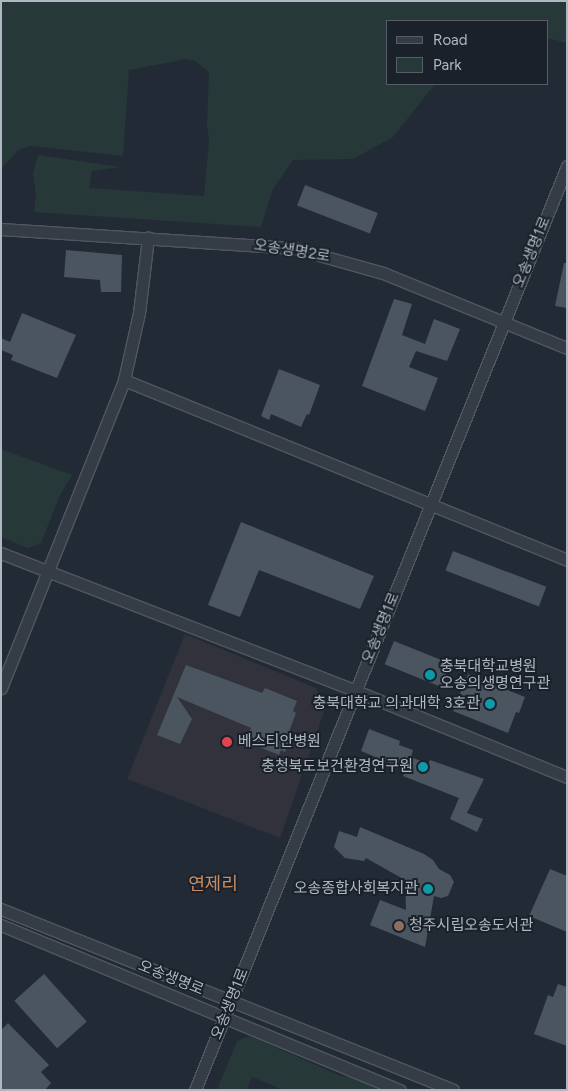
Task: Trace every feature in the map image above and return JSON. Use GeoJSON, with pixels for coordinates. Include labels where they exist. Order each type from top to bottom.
{"type":"FeatureCollection","features":[{"type":"Feature","properties":{"kind":"street","name":"오송생명1로"},"geometry":{"type":"LineString","coordinates":[[195,1090],[567,166]]}},
{"type":"Feature","properties":{"kind":"street","name":"오송생명2로"},"geometry":{"type":"LineString","coordinates":[[1,229],[294,248],[384,272],[567,348]]}},
{"type":"Feature","properties":{"kind":"street"},"geometry":{"type":"LineString","coordinates":[[1,688],[49,572],[124,380],[139,313],[148,238]]}},
{"type":"Feature","properties":{"kind":"street"},"geometry":{"type":"LineString","coordinates":[[124,380],[567,560]]}},
{"type":"Feature","properties":{"kind":"street"},"geometry":{"type":"LineString","coordinates":[[1,553],[356,691],[567,777]]}},
{"type":"Feature","properties":{"kind":"street","name":"오송생명로"},"geometry":{"type":"LineString","coordinates":[[1,909],[453,1090]]}},
{"type":"Feature","properties":{"kind":"street","name":"오송생명로"},"geometry":{"type":"LineString","coordinates":[[1,925],[400,1090]]}},
{"type":"Feature","properties":{"kind":"shaded area","name":"베스티안병원"},"geometry":{"type":"Polygon","coordinates":[[[185,634],[316,688],[326,706],[280,838],[127,779],[185,634]]]}},
{"type":"Feature","properties":{"kind":"green space"},"geometry":{"type":"Polygon","coordinates":[[[1,1],[567,1],[567,43],[548,38],[548,20],[386,20],[386,85],[434,85],[393,137],[353,159],[293,160],[273,189],[261,227],[34,212],[36,195],[33,173],[38,155],[120,167],[92,171],[89,188],[204,196],[209,141],[207,124],[209,73],[197,62],[187,59],[129,70],[123,156],[31,146],[18,150],[1,169],[1,1]]]}},
{"type":"Feature","properties":{"kind":"green space"},"geometry":{"type":"Polygon","coordinates":[[[1,449],[72,475],[60,495],[41,543],[28,548],[1,537],[1,449]]]}},
{"type":"Feature","properties":{"kind":"green space"},"geometry":{"type":"Polygon","coordinates":[[[250,1036],[341,1076],[353,1077],[385,1090],[284,1090],[252,1077],[246,1090],[217,1090],[237,1041],[250,1036]]]}},
{"type":"Feature","properties":{"kind":"building"},"geometry":{"type":"Polygon","coordinates":[[[305,185],[378,213],[370,233],[297,206],[305,185]]]}},
{"type":"Feature","properties":{"kind":"building"},"geometry":{"type":"Polygon","coordinates":[[[66,250],[122,255],[121,292],[101,292],[100,280],[64,277],[66,250]]]}},
{"type":"Feature","properties":{"kind":"building"},"geometry":{"type":"Polygon","coordinates":[[[564,263],[567,263],[567,308],[555,306],[564,263]]]}},
{"type":"Feature","properties":{"kind":"building"},"geometry":{"type":"Polygon","coordinates":[[[394,299],[412,304],[402,335],[425,344],[434,319],[460,329],[447,361],[416,351],[409,367],[438,378],[425,411],[362,386],[394,299]]]}},
{"type":"Feature","properties":{"kind":"building"},"geometry":{"type":"Polygon","coordinates":[[[22,313],[76,335],[57,378],[11,360],[13,355],[1,350],[1,338],[10,342],[22,313]]]}},
{"type":"Feature","properties":{"kind":"building"},"geometry":{"type":"Polygon","coordinates":[[[279,369],[320,385],[309,415],[307,414],[301,427],[271,414],[269,420],[261,416],[279,369]]]}},
{"type":"Feature","properties":{"kind":"building"},"geometry":{"type":"Polygon","coordinates":[[[241,522],[374,576],[360,609],[259,570],[240,617],[208,605],[241,522]]]}},
{"type":"Feature","properties":{"kind":"building"},"geometry":{"type":"Polygon","coordinates":[[[453,551],[546,587],[539,606],[445,571],[453,551]]]}},
{"type":"Feature","properties":{"kind":"building","name":"충북대학교병원 오송의생명연구관"},"geometry":{"type":"Polygon","coordinates":[[[394,641],[451,664],[441,687],[385,664],[394,641]]]}},
{"type":"Feature","properties":{"kind":"building"},"geometry":{"type":"Polygon","coordinates":[[[186,665],[262,693],[265,688],[297,701],[293,711],[296,713],[286,740],[289,742],[285,752],[281,750],[279,755],[245,741],[251,728],[177,697],[192,719],[180,744],[157,735],[186,665]]]}},
{"type":"Feature","properties":{"kind":"building","name":"충북대학교 의과대학 3호관"},"geometry":{"type":"Polygon","coordinates":[[[468,674],[525,697],[519,713],[516,712],[508,733],[453,711],[468,674]]]}},
{"type":"Feature","properties":{"kind":"building","name":"충청북도보건환경연구원"},"geometry":{"type":"Polygon","coordinates":[[[369,729],[400,741],[399,745],[413,750],[411,757],[428,764],[430,760],[484,779],[467,813],[483,819],[477,832],[450,819],[459,798],[403,776],[406,770],[361,751],[369,729]]]}},
{"type":"Feature","properties":{"kind":"building","name":"오송종합사회복지관"},"geometry":{"type":"Polygon","coordinates":[[[360,827],[424,854],[433,860],[439,869],[450,875],[454,882],[448,896],[441,898],[434,896],[425,947],[370,925],[380,900],[406,910],[405,880],[366,858],[364,861],[345,858],[334,847],[339,831],[357,837],[360,827]]]}},
{"type":"Feature","properties":{"kind":"building"},"geometry":{"type":"Polygon","coordinates":[[[550,869],[567,876],[567,932],[529,916],[550,869]]]}},
{"type":"Feature","properties":{"kind":"building"},"geometry":{"type":"Polygon","coordinates":[[[44,974],[87,1022],[57,1048],[14,1001],[44,974]]]}},
{"type":"Feature","properties":{"kind":"building"},"geometry":{"type":"Polygon","coordinates":[[[558,984],[567,987],[567,1046],[534,1034],[548,995],[553,997],[558,984]]]}},
{"type":"Feature","properties":{"kind":"building"},"geometry":{"type":"Polygon","coordinates":[[[8,1023],[49,1065],[41,1072],[51,1083],[45,1090],[1,1090],[1,1030],[8,1023]]]}},
{"type":"Feature","properties":{"kind":"place","name":"충북대학교병원 오송의생명연구관"},"geometry":{"type":"Point","coordinates":[430,675]}},
{"type":"Feature","properties":{"kind":"place","name":"충북대학교 의과대학 3호관"},"geometry":{"type":"Point","coordinates":[490,704]}},
{"type":"Feature","properties":{"kind":"place","name":"베스티안병원"},"geometry":{"type":"Point","coordinates":[227,742]}},
{"type":"Feature","properties":{"kind":"place","name":"충청북도보건환경연구원"},"geometry":{"type":"Point","coordinates":[423,767]}},
{"type":"Feature","properties":{"kind":"place","name":"오송종합사회복지관"},"geometry":{"type":"Point","coordinates":[428,889]}},
{"type":"Feature","properties":{"kind":"place","name":"청주시립오송도서관"},"geometry":{"type":"Point","coordinates":[399,926]}},
{"type":"Feature","properties":{"kind":"district","name":"연제리"},"geometry":{"type":"Point","coordinates":[213,884]}}]}
